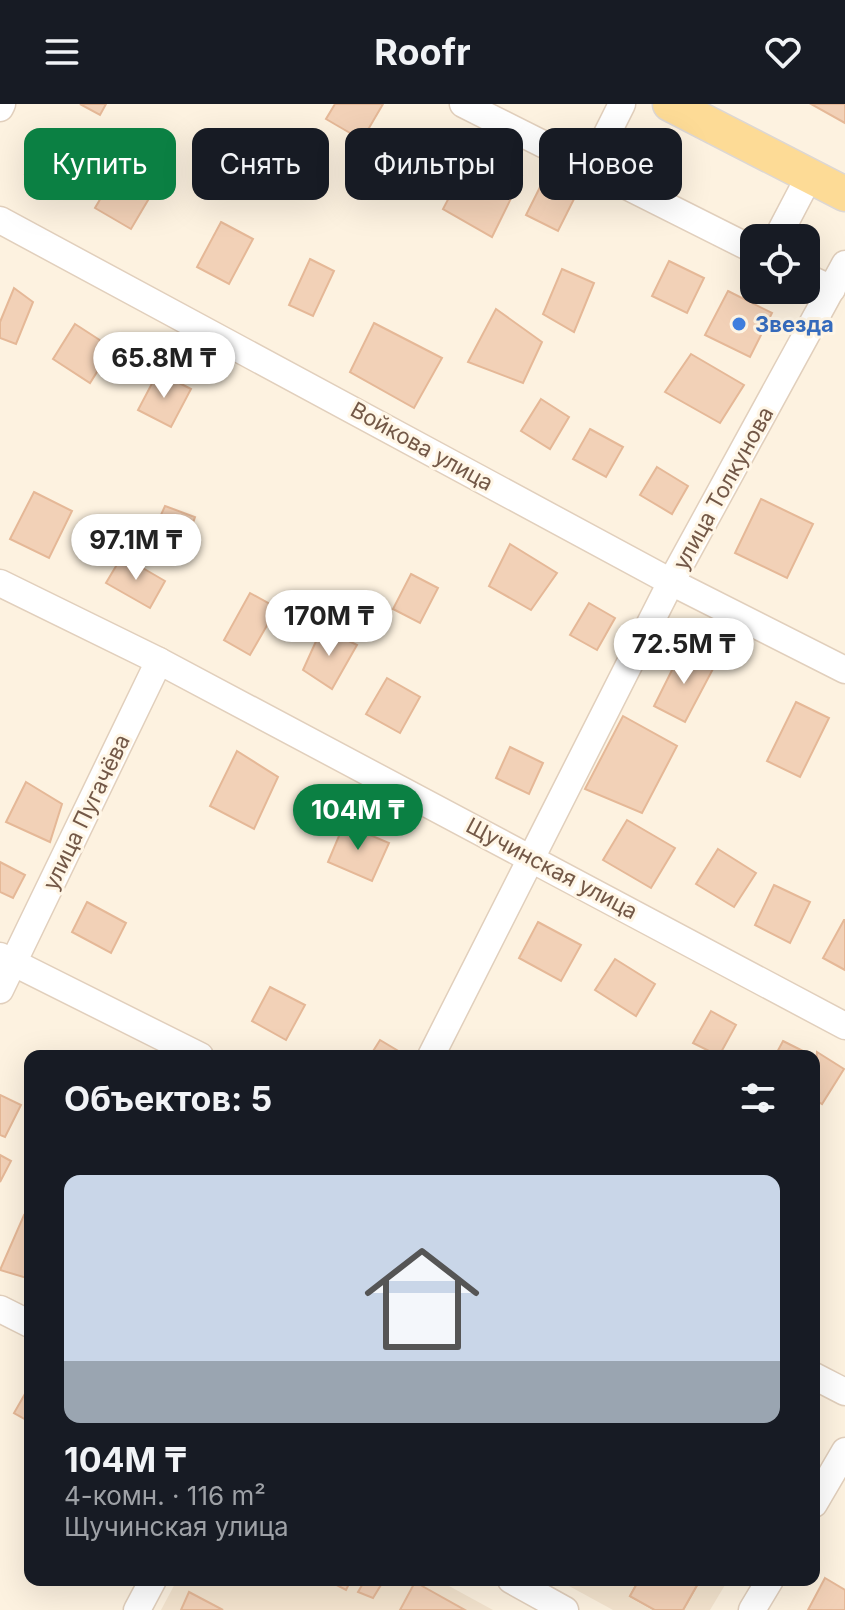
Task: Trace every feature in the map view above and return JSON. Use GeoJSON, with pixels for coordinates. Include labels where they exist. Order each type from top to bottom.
{"type":"FeatureCollection","features":[{"type":"Feature","properties":{"kind":"main road"},"geometry":{"type":"LineString","coordinates":[[670,104],[845,194]]}},
{"type":"Feature","properties":{"kind":"street"},"geometry":{"type":"LineString","coordinates":[[463,104],[539,142]]}},
{"type":"Feature","properties":{"kind":"street"},"geometry":{"type":"LineString","coordinates":[[610,128],[622,104]]}},
{"type":"Feature","properties":{"kind":"street"},"geometry":{"type":"LineString","coordinates":[[784,224],[810,175]]}},
{"type":"Feature","properties":{"kind":"street"},"geometry":{"type":"LineString","coordinates":[[654,200],[740,243]]}},
{"type":"Feature","properties":{"kind":"street","name":"Войкова улица"},"geometry":{"type":"LineString","coordinates":[[0,220],[671,582],[845,670]]}},
{"type":"Feature","properties":{"kind":"street","name":"улица Толкунова"},"geometry":{"type":"LineString","coordinates":[[434,1050],[671,582],[845,264]]}},
{"type":"Feature","properties":{"kind":"street"},"geometry":{"type":"LineString","coordinates":[[820,283],[832,289]]}},
{"type":"Feature","properties":{"kind":"street","name":"Щучинская улица"},"geometry":{"type":"LineString","coordinates":[[0,583],[159,661],[531,856],[845,1026]]}},
{"type":"Feature","properties":{"kind":"street","name":"улица Пугачёва"},"geometry":{"type":"LineString","coordinates":[[0,990],[6,960],[159,661]]}},
{"type":"Feature","properties":{"kind":"street"},"geometry":{"type":"LineString","coordinates":[[6,960],[188,1050]]}},
{"type":"Feature","properties":{"kind":"street"},"geometry":{"type":"LineString","coordinates":[[0,1309],[24,1321]]}},
{"type":"Feature","properties":{"kind":"street"},"geometry":{"type":"LineString","coordinates":[[820,1379],[845,1392]]}},
{"type":"Feature","properties":{"kind":"street"},"geometry":{"type":"LineString","coordinates":[[820,1494],[845,1451]]}},
{"type":"Feature","properties":{"kind":"street"},"geometry":{"type":"LineString","coordinates":[[137,1610],[150,1586]]}},
{"type":"Feature","properties":{"kind":"street"},"geometry":{"type":"LineString","coordinates":[[522,1586],[565,1610]]}},
{"type":"Feature","properties":{"kind":"street"},"geometry":{"type":"LineString","coordinates":[[752,1610],[766,1586]]}},
{"type":"Feature","properties":{"kind":"shaded area"},"geometry":{"type":"Polygon","coordinates":[[[174,1586],[449,1586],[493,1610],[161,1610],[174,1586]]]}},
{"type":"Feature","properties":{"kind":"shaded area"},"geometry":{"type":"Polygon","coordinates":[[[569,1586],[724,1586],[710,1610],[613,1610],[569,1586]]]}},
{"type":"Feature","properties":{"kind":"building"},"geometry":{"type":"Polygon","coordinates":[[[80,104],[106,104],[100,115],[80,104]]]}},
{"type":"Feature","properties":{"kind":"building"},"geometry":{"type":"Polygon","coordinates":[[[335,104],[383,104],[369,128],[345,130],[326,119],[335,104]]]}},
{"type":"Feature","properties":{"kind":"building"},"geometry":{"type":"Polygon","coordinates":[[[811,104],[845,104],[845,123],[811,104]]]}},
{"type":"Feature","properties":{"kind":"building"},"geometry":{"type":"Polygon","coordinates":[[[539,189],[539,200],[574,200],[558,231],[526,215],[539,189]]]}},
{"type":"Feature","properties":{"kind":"building"},"geometry":{"type":"Polygon","coordinates":[[[100,200],[148,200],[131,229],[95,208],[100,200]]]}},
{"type":"Feature","properties":{"kind":"building"},"geometry":{"type":"Polygon","coordinates":[[[448,200],[510,200],[492,237],[443,209],[448,200]]]}},
{"type":"Feature","properties":{"kind":"building"},"geometry":{"type":"Polygon","coordinates":[[[221,222],[253,239],[229,284],[197,267],[221,222]]]}},
{"type":"Feature","properties":{"kind":"building"},"geometry":{"type":"Polygon","coordinates":[[[310,259],[334,271],[313,316],[289,305],[310,259]]]}},
{"type":"Feature","properties":{"kind":"building"},"geometry":{"type":"Polygon","coordinates":[[[669,261],[704,278],[687,313],[652,296],[669,261]]]}},
{"type":"Feature","properties":{"kind":"building"},"geometry":{"type":"Polygon","coordinates":[[[562,269],[594,283],[574,332],[543,314],[562,269]]]}},
{"type":"Feature","properties":{"kind":"building"},"geometry":{"type":"Polygon","coordinates":[[[14,288],[33,302],[16,344],[0,338],[0,322],[14,288]]]}},
{"type":"Feature","properties":{"kind":"building","name":"Звезда"},"geometry":{"type":"Polygon","coordinates":[[[728,291],[740,297],[740,304],[754,304],[772,313],[750,357],[705,335],[728,291]]]}},
{"type":"Feature","properties":{"kind":"building"},"geometry":{"type":"Polygon","coordinates":[[[496,309],[542,342],[523,383],[468,362],[496,309]]]}},
{"type":"Feature","properties":{"kind":"building"},"geometry":{"type":"Polygon","coordinates":[[[374,323],[442,358],[414,408],[350,372],[374,323]]]}},
{"type":"Feature","properties":{"kind":"building"},"geometry":{"type":"Polygon","coordinates":[[[75,324],[112,348],[90,383],[53,359],[75,324]]]}},
{"type":"Feature","properties":{"kind":"building"},"geometry":{"type":"Polygon","coordinates":[[[691,354],[744,385],[720,423],[665,392],[691,354]]]}},
{"type":"Feature","properties":{"kind":"building"},"geometry":{"type":"Polygon","coordinates":[[[158,372],[191,389],[171,427],[138,410],[158,372]]]}},
{"type":"Feature","properties":{"kind":"building"},"geometry":{"type":"Polygon","coordinates":[[[541,399],[569,417],[550,449],[521,431],[541,399]]]}},
{"type":"Feature","properties":{"kind":"building"},"geometry":{"type":"Polygon","coordinates":[[[590,429],[623,447],[606,477],[573,459],[590,429]]]}},
{"type":"Feature","properties":{"kind":"building"},"geometry":{"type":"Polygon","coordinates":[[[657,467],[688,486],[672,514],[640,495],[657,467]]]}},
{"type":"Feature","properties":{"kind":"building"},"geometry":{"type":"Polygon","coordinates":[[[34,492],[72,511],[49,558],[10,539],[34,492]]]}},
{"type":"Feature","properties":{"kind":"building"},"geometry":{"type":"Polygon","coordinates":[[[761,499],[813,524],[787,578],[735,553],[761,499]]]}},
{"type":"Feature","properties":{"kind":"building"},"geometry":{"type":"Polygon","coordinates":[[[165,506],[195,517],[183,551],[151,537],[165,506]]]}},
{"type":"Feature","properties":{"kind":"building"},"geometry":{"type":"Polygon","coordinates":[[[510,544],[557,573],[531,610],[489,586],[510,544]]]}},
{"type":"Feature","properties":{"kind":"building"},"geometry":{"type":"Polygon","coordinates":[[[122,556],[165,581],[150,608],[106,583],[122,556]]]}},
{"type":"Feature","properties":{"kind":"building"},"geometry":{"type":"Polygon","coordinates":[[[411,574],[438,588],[420,623],[393,609],[411,574]]]}},
{"type":"Feature","properties":{"kind":"building"},"geometry":{"type":"Polygon","coordinates":[[[250,593],[277,608],[250,655],[224,640],[250,593]]]}},
{"type":"Feature","properties":{"kind":"building"},"geometry":{"type":"Polygon","coordinates":[[[589,603],[615,618],[597,650],[570,635],[589,603]]]}},
{"type":"Feature","properties":{"kind":"building"},"geometry":{"type":"Polygon","coordinates":[[[322,628],[357,645],[332,689],[303,670],[322,628]]]}},
{"type":"Feature","properties":{"kind":"building"},"geometry":{"type":"Polygon","coordinates":[[[682,650],[714,667],[685,722],[654,706],[682,650]]]}},
{"type":"Feature","properties":{"kind":"building"},"geometry":{"type":"Polygon","coordinates":[[[387,678],[420,697],[400,733],[366,714],[387,678]]]}},
{"type":"Feature","properties":{"kind":"building"},"geometry":{"type":"Polygon","coordinates":[[[796,702],[829,718],[800,777],[767,761],[796,702]]]}},
{"type":"Feature","properties":{"kind":"building"},"geometry":{"type":"Polygon","coordinates":[[[623,716],[677,746],[642,813],[585,789],[623,716]]]}},
{"type":"Feature","properties":{"kind":"building"},"geometry":{"type":"Polygon","coordinates":[[[510,747],[543,763],[529,794],[496,778],[510,747]]]}},
{"type":"Feature","properties":{"kind":"building"},"geometry":{"type":"Polygon","coordinates":[[[237,751],[278,777],[254,829],[210,806],[237,751]]]}},
{"type":"Feature","properties":{"kind":"building"},"geometry":{"type":"Polygon","coordinates":[[[26,782],[62,804],[50,842],[6,822],[26,782]]]}},
{"type":"Feature","properties":{"kind":"building"},"geometry":{"type":"Polygon","coordinates":[[[627,820],[675,848],[651,888],[603,860],[627,820]]]}},
{"type":"Feature","properties":{"kind":"building"},"geometry":{"type":"Polygon","coordinates":[[[344,824],[389,843],[372,881],[328,862],[344,824]]]}},
{"type":"Feature","properties":{"kind":"building"},"geometry":{"type":"Polygon","coordinates":[[[718,849],[756,873],[734,907],[696,884],[718,849]]]}},
{"type":"Feature","properties":{"kind":"building"},"geometry":{"type":"Polygon","coordinates":[[[0,862],[25,875],[13,898],[0,892],[0,862]]]}},
{"type":"Feature","properties":{"kind":"building"},"geometry":{"type":"Polygon","coordinates":[[[774,885],[810,902],[790,943],[755,925],[774,885]]]}},
{"type":"Feature","properties":{"kind":"building"},"geometry":{"type":"Polygon","coordinates":[[[87,902],[126,923],[111,953],[72,932],[87,902]]]}},
{"type":"Feature","properties":{"kind":"building"},"geometry":{"type":"Polygon","coordinates":[[[845,920],[845,970],[823,958],[845,920]]]}},
{"type":"Feature","properties":{"kind":"building"},"geometry":{"type":"Polygon","coordinates":[[[538,922],[581,945],[561,981],[519,958],[538,922]]]}},
{"type":"Feature","properties":{"kind":"building"},"geometry":{"type":"Polygon","coordinates":[[[615,959],[655,984],[636,1016],[595,990],[615,959]]]}},
{"type":"Feature","properties":{"kind":"building"},"geometry":{"type":"Polygon","coordinates":[[[270,987],[305,1005],[286,1040],[252,1021],[270,987]]]}},
{"type":"Feature","properties":{"kind":"building"},"geometry":{"type":"Polygon","coordinates":[[[711,1011],[736,1025],[722,1050],[707,1050],[693,1043],[711,1011]]]}},
{"type":"Feature","properties":{"kind":"building"},"geometry":{"type":"Polygon","coordinates":[[[380,1040],[397,1050],[374,1050],[380,1040]]]}},
{"type":"Feature","properties":{"kind":"building"},"geometry":{"type":"Polygon","coordinates":[[[783,1041],[801,1050],[778,1050],[783,1041]]]}},
{"type":"Feature","properties":{"kind":"building"},"geometry":{"type":"Polygon","coordinates":[[[820,1054],[844,1069],[820,1103],[820,1054]]]}},
{"type":"Feature","properties":{"kind":"building"},"geometry":{"type":"Polygon","coordinates":[[[0,1095],[21,1105],[5,1137],[0,1135],[0,1095]]]}},
{"type":"Feature","properties":{"kind":"building"},"geometry":{"type":"Polygon","coordinates":[[[0,1155],[11,1161],[0,1182],[0,1155]]]}},
{"type":"Feature","properties":{"kind":"building"},"geometry":{"type":"Polygon","coordinates":[[[24,1215],[24,1277],[0,1270],[24,1215]]]}},
{"type":"Feature","properties":{"kind":"building"},"geometry":{"type":"Polygon","coordinates":[[[24,1396],[24,1419],[14,1413],[24,1396]]]}},
{"type":"Feature","properties":{"kind":"building"},"geometry":{"type":"Polygon","coordinates":[[[825,1578],[845,1590],[845,1610],[808,1610],[825,1578]]]}},
{"type":"Feature","properties":{"kind":"building"},"geometry":{"type":"Polygon","coordinates":[[[362,1586],[380,1586],[373,1598],[358,1592],[362,1586]]]}},
{"type":"Feature","properties":{"kind":"building"},"geometry":{"type":"Polygon","coordinates":[[[413,1586],[422,1586],[465,1610],[400,1610],[413,1586]]]}},
{"type":"Feature","properties":{"kind":"building"},"geometry":{"type":"Polygon","coordinates":[[[636,1586],[697,1586],[683,1610],[655,1610],[630,1596],[636,1586]]]}},
{"type":"Feature","properties":{"kind":"building"},"geometry":{"type":"Polygon","coordinates":[[[636,1586],[697,1586],[683,1610],[655,1610],[630,1596],[636,1586]]]}},
{"type":"Feature","properties":{"kind":"building"},"geometry":{"type":"Polygon","coordinates":[[[189,1592],[223,1610],[181,1610],[189,1592]]]}},
{"type":"Feature","properties":{"kind":"place","name":"Звезда"},"geometry":{"type":"Point","coordinates":[739,324]}}]}
